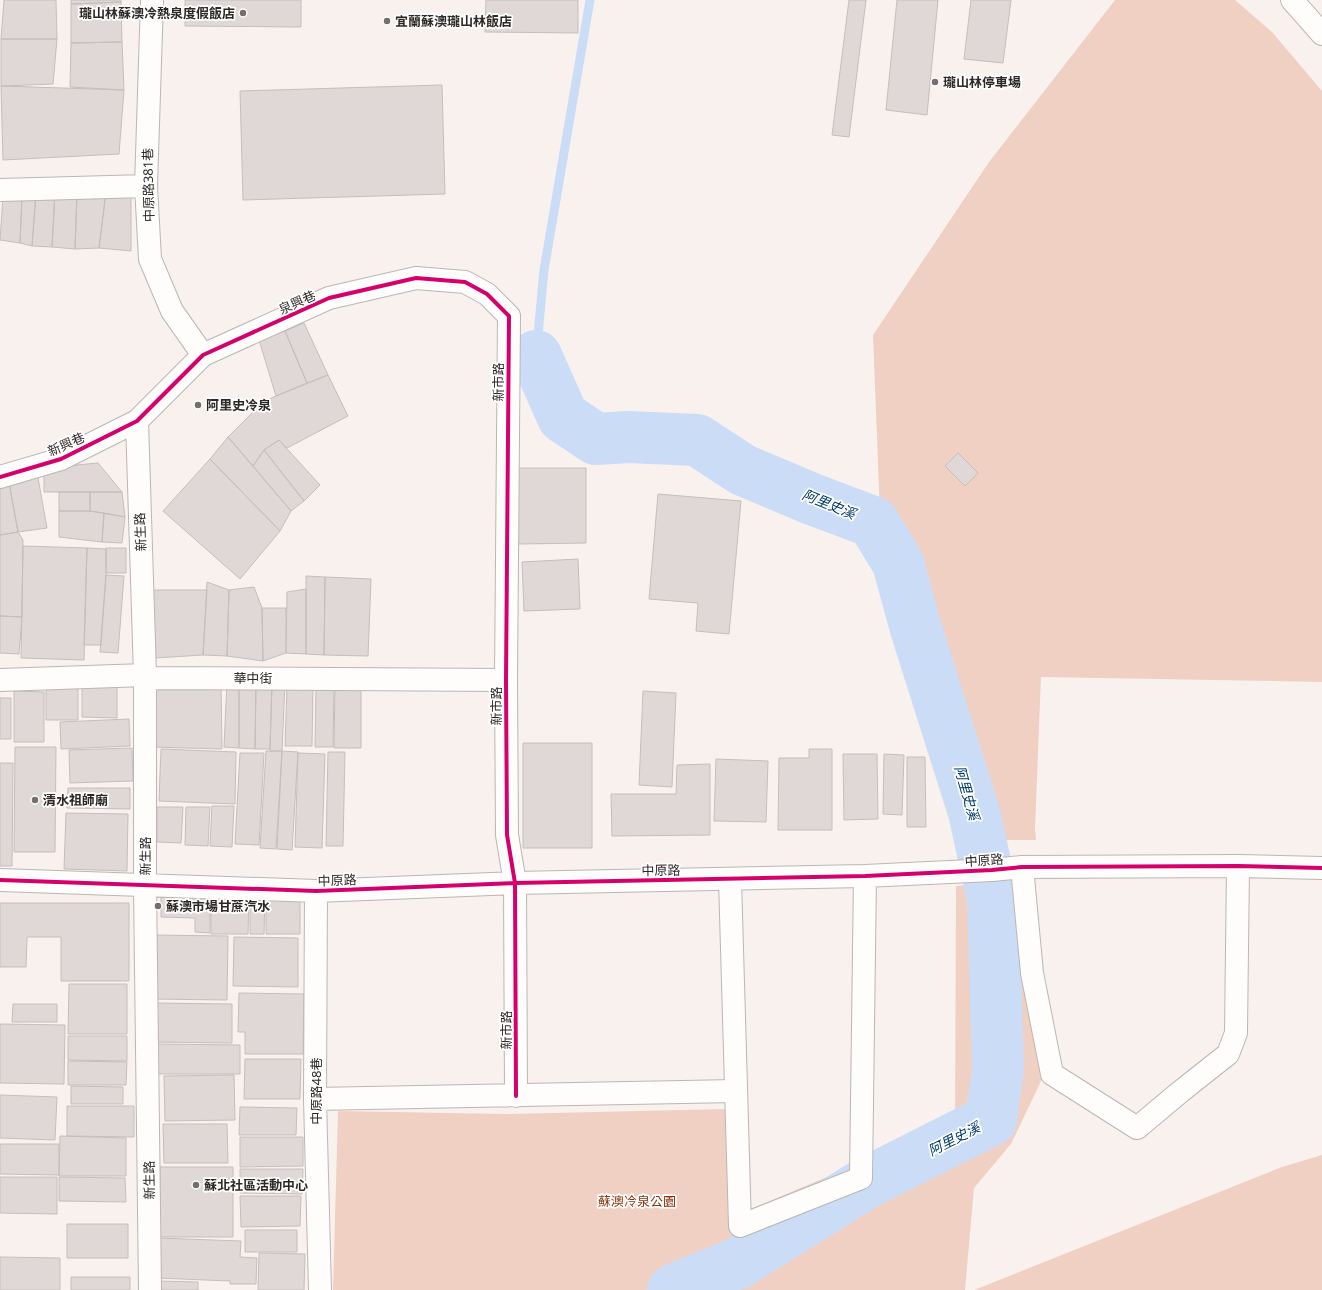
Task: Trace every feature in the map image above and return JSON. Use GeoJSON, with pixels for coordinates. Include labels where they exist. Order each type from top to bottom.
{"type":"FeatureCollection","features":[{"type":"Feature","properties":{"kind":"street","name":"中原路381巷"},"geometry":{"type":"LineString","coordinates":[[152,0],[146,186],[150,260],[172,311],[204,355]]}},
{"type":"Feature","properties":{"kind":"street"},"geometry":{"type":"LineString","coordinates":[[1292,0],[1322,34]]}},
{"type":"Feature","properties":{"kind":"street"},"geometry":{"type":"LineString","coordinates":[[0,190],[146,186]]}},
{"type":"Feature","properties":{"kind":"street","name":"泉興巷"},"geometry":{"type":"LineString","coordinates":[[137,421],[204,355],[329,298],[416,278],[465,282],[487,294],[509,316]]}},
{"type":"Feature","properties":{"kind":"street","name":"新市路"},"geometry":{"type":"LineString","coordinates":[[509,316],[506,680],[507,835],[515,883],[516,1096]]}},
{"type":"Feature","properties":{"kind":"street","name":"新興巷"},"geometry":{"type":"LineString","coordinates":[[0,477],[61,459],[137,421]]}},
{"type":"Feature","properties":{"kind":"street","name":"新生路"},"geometry":{"type":"LineString","coordinates":[[137,421],[145,675],[145,886],[150,1290]]}},
{"type":"Feature","properties":{"kind":"street","name":"華中街"},"geometry":{"type":"LineString","coordinates":[[0,680],[145,675],[153,678],[506,680]]}},
{"type":"Feature","properties":{"kind":"street"},"geometry":{"type":"LineString","coordinates":[[1022,867],[1032,973],[1052,1074],[1137,1128],[1228,1054],[1236,1033],[1238,866]]}},
{"type":"Feature","properties":{"kind":"street","name":"中原路"},"geometry":{"type":"LineString","coordinates":[[0,880],[316,892],[515,883],[865,876],[992,870],[1022,867],[1238,866],[1322,868]]}},
{"type":"Feature","properties":{"kind":"street"},"geometry":{"type":"LineString","coordinates":[[730,879],[740,1226],[861,1178],[865,876]]}},
{"type":"Feature","properties":{"kind":"street","name":"中原路48巷"},"geometry":{"type":"LineString","coordinates":[[316,892],[315,1099],[320,1290]]}},
{"type":"Feature","properties":{"kind":"street"},"geometry":{"type":"LineString","coordinates":[[315,1099],[736,1091]]}},
{"type":"Feature","properties":{"kind":"green space"},"geometry":{"type":"Polygon","coordinates":[[[1115,0],[1235,0],[1272,32],[1322,91],[1322,682],[1041,677],[1035,828],[1036,840],[996,840],[914,563],[880,514],[873,335],[989,162],[1115,0]]]}},
{"type":"Feature","properties":{"kind":"green space","name":"蘇澳冷泉公園"},"geometry":{"type":"Polygon","coordinates":[[[1020,881],[1044,1075],[1011,1144],[974,1188],[965,1290],[333,1290],[338,1111],[507,1114],[726,1109],[730,1218],[857,1164],[955,1129],[956,886],[1020,881]]]}},
{"type":"Feature","properties":{"kind":"green space"},"geometry":{"type":"Polygon","coordinates":[[[1322,1155],[1322,1290],[974,1290],[1282,1167],[1322,1155]]]}},
{"type":"Feature","properties":{"kind":"building"},"geometry":{"type":"Polygon","coordinates":[[[4,0],[56,0],[57,39],[1,39],[4,0]]]}},
{"type":"Feature","properties":{"kind":"building"},"geometry":{"type":"Polygon","coordinates":[[[71,0],[121,0],[121,2],[71,4],[71,0]]]}},
{"type":"Feature","properties":{"kind":"building","name":"瓏山林蘇澳冷熱泉度假飯店"},"geometry":{"type":"Polygon","coordinates":[[[185,0],[301,0],[301,27],[185,26],[185,0]]]}},
{"type":"Feature","properties":{"kind":"building"},"geometry":{"type":"Polygon","coordinates":[[[486,0],[578,0],[578,33],[485,32],[486,0]]]}},
{"type":"Feature","properties":{"kind":"building"},"geometry":{"type":"Polygon","coordinates":[[[849,0],[866,0],[849,137],[832,135],[849,0]]]}},
{"type":"Feature","properties":{"kind":"building"},"geometry":{"type":"Polygon","coordinates":[[[897,0],[938,0],[927,115],[886,110],[897,0]]]}},
{"type":"Feature","properties":{"kind":"building"},"geometry":{"type":"Polygon","coordinates":[[[971,0],[1011,0],[1003,63],[964,59],[971,0]]]}},
{"type":"Feature","properties":{"kind":"building"},"geometry":{"type":"Polygon","coordinates":[[[121,2],[122,42],[71,43],[71,4],[121,2]]]}},
{"type":"Feature","properties":{"kind":"building"},"geometry":{"type":"Polygon","coordinates":[[[1,39],[57,39],[53,84],[1,86],[1,39]]]}},
{"type":"Feature","properties":{"kind":"building"},"geometry":{"type":"Polygon","coordinates":[[[122,42],[124,90],[70,87],[71,43],[122,42]]]}},
{"type":"Feature","properties":{"kind":"building"},"geometry":{"type":"Polygon","coordinates":[[[442,85],[445,194],[243,200],[240,91],[442,85]]]}},
{"type":"Feature","properties":{"kind":"building"},"geometry":{"type":"Polygon","coordinates":[[[1,86],[124,90],[119,154],[3,160],[1,86]]]}},
{"type":"Feature","properties":{"kind":"building"},"geometry":{"type":"Polygon","coordinates":[[[55,192],[77,194],[75,249],[52,247],[55,192]]]}},
{"type":"Feature","properties":{"kind":"building"},"geometry":{"type":"Polygon","coordinates":[[[55,192],[52,247],[32,246],[36,193],[55,192]]]}},
{"type":"Feature","properties":{"kind":"building"},"geometry":{"type":"Polygon","coordinates":[[[106,192],[131,194],[131,251],[99,248],[106,192]]]}},
{"type":"Feature","properties":{"kind":"building"},"geometry":{"type":"Polygon","coordinates":[[[106,192],[99,248],[75,249],[77,194],[106,192]]]}},
{"type":"Feature","properties":{"kind":"building"},"geometry":{"type":"Polygon","coordinates":[[[36,193],[32,246],[20,243],[22,196],[36,193]]]}},
{"type":"Feature","properties":{"kind":"building"},"geometry":{"type":"Polygon","coordinates":[[[3,196],[22,196],[20,243],[0,240],[3,196]]]}},
{"type":"Feature","properties":{"kind":"building"},"geometry":{"type":"Polygon","coordinates":[[[304,323],[328,375],[307,383],[285,331],[304,323]]]}},
{"type":"Feature","properties":{"kind":"building"},"geometry":{"type":"Polygon","coordinates":[[[285,331],[307,383],[276,396],[259,340],[285,331]]]}},
{"type":"Feature","properties":{"kind":"building"},"geometry":{"type":"Polygon","coordinates":[[[328,375],[348,416],[287,448],[279,440],[264,450],[253,466],[228,437],[264,401],[328,375]]]}},
{"type":"Feature","properties":{"kind":"building"},"geometry":{"type":"Polygon","coordinates":[[[228,437],[291,511],[280,531],[210,459],[228,437]]]}},
{"type":"Feature","properties":{"kind":"building"},"geometry":{"type":"Polygon","coordinates":[[[279,440],[320,485],[304,501],[264,450],[279,440]]]}},
{"type":"Feature","properties":{"kind":"building"},"geometry":{"type":"Polygon","coordinates":[[[264,450],[304,501],[291,511],[253,466],[264,450]]]}},
{"type":"Feature","properties":{"kind":"building"},"geometry":{"type":"Polygon","coordinates":[[[958,453],[978,473],[965,486],[945,466],[958,453]]]}},
{"type":"Feature","properties":{"kind":"building"},"geometry":{"type":"Polygon","coordinates":[[[210,459],[280,531],[240,579],[163,511],[210,459]]]}},
{"type":"Feature","properties":{"kind":"building"},"geometry":{"type":"Polygon","coordinates":[[[98,463],[122,492],[44,492],[44,468],[98,463]]]}},
{"type":"Feature","properties":{"kind":"building"},"geometry":{"type":"Polygon","coordinates":[[[517,468],[586,468],[586,543],[518,544],[517,468]]]}},
{"type":"Feature","properties":{"kind":"building"},"geometry":{"type":"Polygon","coordinates":[[[37,472],[47,528],[18,532],[8,477],[37,472]]]}},
{"type":"Feature","properties":{"kind":"building"},"geometry":{"type":"Polygon","coordinates":[[[8,477],[18,532],[0,535],[0,479],[8,477]]]}},
{"type":"Feature","properties":{"kind":"building"},"geometry":{"type":"Polygon","coordinates":[[[59,492],[90,492],[90,511],[59,511],[59,492]]]}},
{"type":"Feature","properties":{"kind":"building"},"geometry":{"type":"Polygon","coordinates":[[[90,492],[122,492],[125,517],[90,511],[90,492]]]}},
{"type":"Feature","properties":{"kind":"building"},"geometry":{"type":"Polygon","coordinates":[[[658,494],[741,501],[729,634],[696,631],[698,603],[649,599],[658,494]]]}},
{"type":"Feature","properties":{"kind":"building"},"geometry":{"type":"Polygon","coordinates":[[[59,511],[90,511],[104,513],[102,542],[59,537],[59,511]]]}},
{"type":"Feature","properties":{"kind":"building"},"geometry":{"type":"Polygon","coordinates":[[[104,513],[125,517],[122,543],[102,542],[104,513]]]}},
{"type":"Feature","properties":{"kind":"building"},"geometry":{"type":"Polygon","coordinates":[[[18,532],[23,540],[22,617],[0,616],[0,535],[18,532]]]}},
{"type":"Feature","properties":{"kind":"building"},"geometry":{"type":"Polygon","coordinates":[[[23,546],[87,548],[84,660],[21,658],[23,546]]]}},
{"type":"Feature","properties":{"kind":"building"},"geometry":{"type":"Polygon","coordinates":[[[87,548],[106,549],[106,575],[101,645],[84,645],[87,548]]]}},
{"type":"Feature","properties":{"kind":"building"},"geometry":{"type":"Polygon","coordinates":[[[106,548],[126,548],[126,573],[106,573],[106,548]]]}},
{"type":"Feature","properties":{"kind":"building"},"geometry":{"type":"Polygon","coordinates":[[[578,559],[580,609],[524,611],[522,562],[578,559]]]}},
{"type":"Feature","properties":{"kind":"building"},"geometry":{"type":"Polygon","coordinates":[[[106,575],[124,576],[118,653],[100,652],[106,575]]]}},
{"type":"Feature","properties":{"kind":"building"},"geometry":{"type":"Polygon","coordinates":[[[306,576],[325,577],[324,655],[306,654],[306,576]]]}},
{"type":"Feature","properties":{"kind":"building"},"geometry":{"type":"Polygon","coordinates":[[[325,577],[371,579],[368,656],[324,655],[325,577]]]}},
{"type":"Feature","properties":{"kind":"building"},"geometry":{"type":"Polygon","coordinates":[[[207,582],[229,590],[227,656],[203,655],[207,582]]]}},
{"type":"Feature","properties":{"kind":"building"},"geometry":{"type":"Polygon","coordinates":[[[254,587],[262,608],[263,661],[227,656],[229,590],[254,587]]]}},
{"type":"Feature","properties":{"kind":"building"},"geometry":{"type":"Polygon","coordinates":[[[306,589],[306,654],[286,653],[287,592],[306,589]]]}},
{"type":"Feature","properties":{"kind":"building"},"geometry":{"type":"Polygon","coordinates":[[[153,590],[207,590],[203,655],[155,658],[153,590]]]}},
{"type":"Feature","properties":{"kind":"building"},"geometry":{"type":"Polygon","coordinates":[[[262,608],[286,608],[286,653],[263,661],[262,608]]]}},
{"type":"Feature","properties":{"kind":"building"},"geometry":{"type":"Polygon","coordinates":[[[0,616],[22,617],[19,654],[0,653],[0,616]]]}},
{"type":"Feature","properties":{"kind":"building"},"geometry":{"type":"Polygon","coordinates":[[[82,675],[117,676],[117,718],[82,717],[82,675]]]}},
{"type":"Feature","properties":{"kind":"building"},"geometry":{"type":"Polygon","coordinates":[[[239,680],[239,748],[224,747],[227,681],[239,680]]]}},
{"type":"Feature","properties":{"kind":"building"},"geometry":{"type":"Polygon","coordinates":[[[239,680],[256,681],[255,749],[239,748],[239,680]]]}},
{"type":"Feature","properties":{"kind":"building"},"geometry":{"type":"Polygon","coordinates":[[[256,681],[272,682],[270,749],[255,749],[256,681]]]}},
{"type":"Feature","properties":{"kind":"building"},"geometry":{"type":"Polygon","coordinates":[[[272,682],[285,682],[282,751],[270,751],[272,682]]]}},
{"type":"Feature","properties":{"kind":"building"},"geometry":{"type":"Polygon","coordinates":[[[335,684],[361,684],[361,748],[334,748],[335,684]]]}},
{"type":"Feature","properties":{"kind":"building"},"geometry":{"type":"Polygon","coordinates":[[[46,685],[78,686],[78,720],[46,720],[46,685]]]}},
{"type":"Feature","properties":{"kind":"building"},"geometry":{"type":"Polygon","coordinates":[[[221,686],[222,749],[150,747],[152,688],[221,686]]]}},
{"type":"Feature","properties":{"kind":"building"},"geometry":{"type":"Polygon","coordinates":[[[316,686],[334,686],[333,747],[315,747],[316,686]]]}},
{"type":"Feature","properties":{"kind":"building"},"geometry":{"type":"Polygon","coordinates":[[[287,687],[313,687],[312,746],[285,746],[287,687]]]}},
{"type":"Feature","properties":{"kind":"building"},"geometry":{"type":"Polygon","coordinates":[[[14,691],[44,692],[44,742],[14,742],[14,691]]]}},
{"type":"Feature","properties":{"kind":"building"},"geometry":{"type":"Polygon","coordinates":[[[643,691],[676,693],[672,787],[639,785],[643,691]]]}},
{"type":"Feature","properties":{"kind":"building"},"geometry":{"type":"Polygon","coordinates":[[[0,698],[11,698],[11,739],[0,739],[0,698]]]}},
{"type":"Feature","properties":{"kind":"building"},"geometry":{"type":"Polygon","coordinates":[[[129,719],[130,746],[61,749],[60,722],[129,719]]]}},
{"type":"Feature","properties":{"kind":"building"},"geometry":{"type":"Polygon","coordinates":[[[523,743],[592,743],[592,848],[523,848],[523,743]]]}},
{"type":"Feature","properties":{"kind":"building","name":"清水祖師廟"},"geometry":{"type":"Polygon","coordinates":[[[15,747],[56,747],[55,852],[14,852],[15,747]]]}},
{"type":"Feature","properties":{"kind":"building"},"geometry":{"type":"Polygon","coordinates":[[[132,748],[133,781],[70,783],[69,750],[132,748]]]}},
{"type":"Feature","properties":{"kind":"building"},"geometry":{"type":"Polygon","coordinates":[[[161,749],[236,752],[235,804],[159,801],[161,749]]]}},
{"type":"Feature","properties":{"kind":"building"},"geometry":{"type":"Polygon","coordinates":[[[809,749],[832,749],[832,830],[778,830],[779,758],[809,758],[809,749]]]}},
{"type":"Feature","properties":{"kind":"building"},"geometry":{"type":"Polygon","coordinates":[[[266,751],[282,751],[276,849],[260,848],[266,751]]]}},
{"type":"Feature","properties":{"kind":"building"},"geometry":{"type":"Polygon","coordinates":[[[282,751],[298,752],[292,850],[277,849],[282,751]]]}},
{"type":"Feature","properties":{"kind":"building"},"geometry":{"type":"Polygon","coordinates":[[[328,752],[345,752],[343,846],[326,846],[328,752]]]}},
{"type":"Feature","properties":{"kind":"building"},"geometry":{"type":"Polygon","coordinates":[[[240,753],[264,753],[259,845],[235,844],[240,753]]]}},
{"type":"Feature","properties":{"kind":"building"},"geometry":{"type":"Polygon","coordinates":[[[298,753],[325,754],[322,848],[295,847],[298,753]]]}},
{"type":"Feature","properties":{"kind":"building"},"geometry":{"type":"Polygon","coordinates":[[[843,754],[877,754],[878,819],[844,820],[843,754]]]}},
{"type":"Feature","properties":{"kind":"building"},"geometry":{"type":"Polygon","coordinates":[[[884,754],[904,755],[902,815],[883,814],[884,754]]]}},
{"type":"Feature","properties":{"kind":"building"},"geometry":{"type":"Polygon","coordinates":[[[907,757],[925,757],[926,827],[907,827],[907,757]]]}},
{"type":"Feature","properties":{"kind":"building"},"geometry":{"type":"Polygon","coordinates":[[[716,759],[768,761],[766,822],[714,821],[716,759]]]}},
{"type":"Feature","properties":{"kind":"building"},"geometry":{"type":"Polygon","coordinates":[[[0,763],[13,763],[12,866],[0,866],[0,763]]]}},
{"type":"Feature","properties":{"kind":"building"},"geometry":{"type":"Polygon","coordinates":[[[710,764],[710,835],[612,836],[611,794],[676,794],[677,765],[710,764]]]}},
{"type":"Feature","properties":{"kind":"building"},"geometry":{"type":"Polygon","coordinates":[[[68,788],[130,788],[130,809],[67,808],[68,788]]]}},
{"type":"Feature","properties":{"kind":"building"},"geometry":{"type":"Polygon","coordinates":[[[212,806],[234,806],[232,847],[210,846],[212,806]]]}},
{"type":"Feature","properties":{"kind":"building"},"geometry":{"type":"Polygon","coordinates":[[[157,807],[183,807],[181,843],[157,842],[157,807]]]}},
{"type":"Feature","properties":{"kind":"building"},"geometry":{"type":"Polygon","coordinates":[[[186,807],[210,807],[208,846],[185,845],[186,807]]]}},
{"type":"Feature","properties":{"kind":"building"},"geometry":{"type":"Polygon","coordinates":[[[66,813],[128,814],[127,871],[64,869],[66,813]]]}},
{"type":"Feature","properties":{"kind":"building"},"geometry":{"type":"Polygon","coordinates":[[[211,896],[249,897],[248,934],[211,934],[211,896]]]}},
{"type":"Feature","properties":{"kind":"building"},"geometry":{"type":"Polygon","coordinates":[[[161,897],[210,898],[210,933],[195,932],[195,918],[161,917],[161,897]]]}},
{"type":"Feature","properties":{"kind":"building"},"geometry":{"type":"Polygon","coordinates":[[[250,897],[265,897],[264,934],[250,934],[250,897]]]}},
{"type":"Feature","properties":{"kind":"building"},"geometry":{"type":"Polygon","coordinates":[[[266,897],[300,898],[300,934],[266,934],[266,897]]]}},
{"type":"Feature","properties":{"kind":"building"},"geometry":{"type":"Polygon","coordinates":[[[0,903],[129,903],[129,981],[61,981],[61,937],[27,937],[26,967],[0,967],[0,903]]]}},
{"type":"Feature","properties":{"kind":"building"},"geometry":{"type":"Polygon","coordinates":[[[151,935],[228,936],[227,1000],[151,999],[151,935]]]}},
{"type":"Feature","properties":{"kind":"building"},"geometry":{"type":"Polygon","coordinates":[[[234,937],[298,938],[298,987],[233,986],[234,937]]]}},
{"type":"Feature","properties":{"kind":"building"},"geometry":{"type":"Polygon","coordinates":[[[69,984],[127,984],[127,1034],[68,1034],[69,984]]]}},
{"type":"Feature","properties":{"kind":"building"},"geometry":{"type":"Polygon","coordinates":[[[239,993],[304,994],[303,1054],[245,1054],[245,1032],[238,1032],[239,993]]]}},
{"type":"Feature","properties":{"kind":"building"},"geometry":{"type":"Polygon","coordinates":[[[155,1003],[232,1004],[232,1043],[155,1042],[155,1003]]]}},
{"type":"Feature","properties":{"kind":"building"},"geometry":{"type":"Polygon","coordinates":[[[13,1004],[57,1004],[57,1022],[12,1022],[13,1004]]]}},
{"type":"Feature","properties":{"kind":"building"},"geometry":{"type":"Polygon","coordinates":[[[0,1024],[65,1025],[64,1084],[0,1083],[0,1024]]]}},
{"type":"Feature","properties":{"kind":"building"},"geometry":{"type":"Polygon","coordinates":[[[68,1036],[127,1036],[127,1061],[68,1060],[68,1036]]]}},
{"type":"Feature","properties":{"kind":"building"},"geometry":{"type":"Polygon","coordinates":[[[158,1044],[240,1045],[240,1074],[158,1074],[158,1044]]]}},
{"type":"Feature","properties":{"kind":"building"},"geometry":{"type":"Polygon","coordinates":[[[245,1059],[301,1059],[300,1099],[244,1099],[245,1059]]]}},
{"type":"Feature","properties":{"kind":"building"},"geometry":{"type":"Polygon","coordinates":[[[68,1061],[127,1062],[126,1085],[68,1085],[68,1061]]]}},
{"type":"Feature","properties":{"kind":"building"},"geometry":{"type":"Polygon","coordinates":[[[234,1075],[235,1120],[165,1121],[164,1076],[234,1075]]]}},
{"type":"Feature","properties":{"kind":"building"},"geometry":{"type":"Polygon","coordinates":[[[71,1086],[123,1087],[123,1104],[71,1104],[71,1086]]]}},
{"type":"Feature","properties":{"kind":"building"},"geometry":{"type":"Polygon","coordinates":[[[0,1095],[57,1097],[55,1140],[0,1138],[0,1095]]]}},
{"type":"Feature","properties":{"kind":"building"},"geometry":{"type":"Polygon","coordinates":[[[67,1106],[134,1106],[134,1137],[67,1136],[67,1106]]]}},
{"type":"Feature","properties":{"kind":"building"},"geometry":{"type":"Polygon","coordinates":[[[240,1107],[297,1108],[296,1135],[239,1135],[240,1107]]]}},
{"type":"Feature","properties":{"kind":"building"},"geometry":{"type":"Polygon","coordinates":[[[163,1124],[227,1124],[228,1163],[164,1163],[163,1124]]]}},
{"type":"Feature","properties":{"kind":"building"},"geometry":{"type":"Polygon","coordinates":[[[60,1136],[126,1138],[126,1176],[59,1176],[60,1136]]]}},
{"type":"Feature","properties":{"kind":"building"},"geometry":{"type":"Polygon","coordinates":[[[240,1137],[303,1137],[303,1166],[240,1167],[240,1137]]]}},
{"type":"Feature","properties":{"kind":"building"},"geometry":{"type":"Polygon","coordinates":[[[0,1144],[59,1144],[59,1175],[0,1174],[0,1144]]]}},
{"type":"Feature","properties":{"kind":"building","name":"蘇北社區活動中心"},"geometry":{"type":"Polygon","coordinates":[[[160,1167],[233,1167],[233,1237],[160,1237],[160,1167]]]}},
{"type":"Feature","properties":{"kind":"building"},"geometry":{"type":"Polygon","coordinates":[[[240,1169],[303,1169],[302,1194],[240,1193],[240,1169]]]}},
{"type":"Feature","properties":{"kind":"building"},"geometry":{"type":"Polygon","coordinates":[[[0,1177],[57,1177],[57,1214],[0,1213],[0,1177]]]}},
{"type":"Feature","properties":{"kind":"building"},"geometry":{"type":"Polygon","coordinates":[[[59,1177],[125,1178],[126,1202],[59,1201],[59,1177]]]}},
{"type":"Feature","properties":{"kind":"building"},"geometry":{"type":"Polygon","coordinates":[[[240,1196],[301,1196],[300,1226],[241,1227],[240,1196]]]}},
{"type":"Feature","properties":{"kind":"building"},"geometry":{"type":"Polygon","coordinates":[[[67,1224],[128,1224],[128,1258],[67,1258],[67,1224]]]}},
{"type":"Feature","properties":{"kind":"building"},"geometry":{"type":"Polygon","coordinates":[[[245,1230],[297,1230],[297,1252],[245,1252],[245,1230]]]}},
{"type":"Feature","properties":{"kind":"building"},"geometry":{"type":"Polygon","coordinates":[[[158,1238],[241,1241],[240,1257],[257,1258],[256,1284],[230,1284],[230,1281],[156,1278],[158,1238]]]}},
{"type":"Feature","properties":{"kind":"building"},"geometry":{"type":"Polygon","coordinates":[[[259,1253],[305,1254],[304,1290],[258,1290],[259,1253]]]}},
{"type":"Feature","properties":{"kind":"building"},"geometry":{"type":"Polygon","coordinates":[[[0,1257],[60,1258],[60,1290],[0,1290],[0,1257]]]}},
{"type":"Feature","properties":{"kind":"building"},"geometry":{"type":"Polygon","coordinates":[[[71,1277],[130,1277],[130,1290],[71,1290],[71,1277]]]}},
{"type":"Feature","properties":{"kind":"building"},"geometry":{"type":"Polygon","coordinates":[[[157,1281],[198,1282],[198,1290],[157,1290],[157,1281]]]}},
{"type":"Feature","properties":{"kind":"waterway"},"geometry":{"type":"LineString","coordinates":[[536,356],[544,270],[590,0]]}},
{"type":"Feature","properties":{"kind":"waterway","name":"阿里史溪"},"geometry":{"type":"LineString","coordinates":[[536,356],[563,417],[596,439],[628,437],[697,440],[743,470],[812,499],[873,522],[898,563],[916,629],[974,812],[993,899],[998,1068],[991,1120],[866,1183],[738,1263],[673,1290]]}},
{"type":"Feature","properties":{"kind":"cycle path"},"geometry":{"type":"LineString","coordinates":[[0,477],[61,459],[137,421],[203,355],[329,298],[416,278],[465,282],[487,294],[509,316],[506,680],[507,835],[515,883],[516,1096]]}},
{"type":"Feature","properties":{"kind":"cycle path"},"geometry":{"type":"LineString","coordinates":[[0,880],[316,891],[515,883],[865,876],[992,870],[1022,867],[1238,866],[1322,868]]}},
{"type":"Feature","properties":{"kind":"place","name":"瓏山林蘇澳冷熱泉度假飯店"},"geometry":{"type":"Point","coordinates":[243,13]}},
{"type":"Feature","properties":{"kind":"place","name":"宜蘭蘇澳瓏山林飯店"},"geometry":{"type":"Point","coordinates":[387,21]}},
{"type":"Feature","properties":{"kind":"place","name":"瓏山林停車場"},"geometry":{"type":"Point","coordinates":[935,82]}},
{"type":"Feature","properties":{"kind":"place","name":"阿里史冷泉"},"geometry":{"type":"Point","coordinates":[198,405]}},
{"type":"Feature","properties":{"kind":"place","name":"清水祖師廟"},"geometry":{"type":"Point","coordinates":[35,800]}},
{"type":"Feature","properties":{"kind":"place","name":"蘇澳市場甘蔗汽水"},"geometry":{"type":"Point","coordinates":[158,906]}},
{"type":"Feature","properties":{"kind":"place","name":"蘇北社區活動中心"},"geometry":{"type":"Point","coordinates":[196,1185]}}]}
